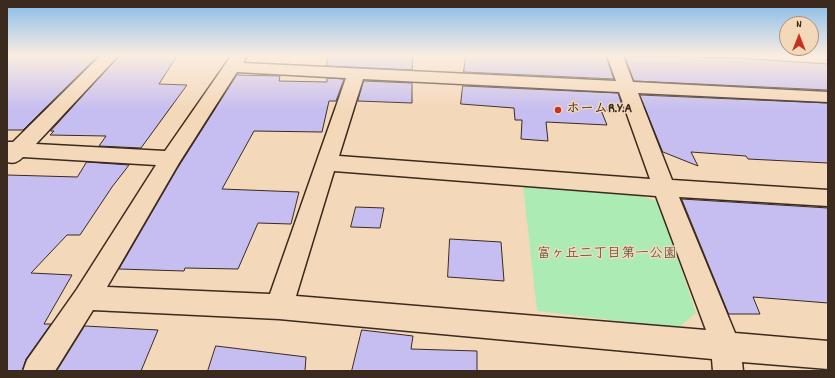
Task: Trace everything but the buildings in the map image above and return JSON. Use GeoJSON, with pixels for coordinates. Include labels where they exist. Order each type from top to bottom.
{"type":"FeatureCollection","features":[{"type":"Feature","properties":{"kind":"street"},"geometry":{"type":"LineString","coordinates":[[11,153],[92,74]]}},
{"type":"Feature","properties":{"kind":"street"},"geometry":{"type":"LineString","coordinates":[[38,371],[86,298],[171,159],[228,74]]}},
{"type":"Feature","properties":{"kind":"street"},"geometry":{"type":"LineString","coordinates":[[279,306],[356,74]]}},
{"type":"Feature","properties":{"kind":"street"},"geometry":{"type":"LineString","coordinates":[[369,74],[828,97]]}},
{"type":"Feature","properties":{"kind":"street"},"geometry":{"type":"LineString","coordinates":[[621,74],[727,358]]}},
{"type":"Feature","properties":{"kind":"street"},"geometry":{"type":"LineString","coordinates":[[11,153],[171,159]]}},
{"type":"Feature","properties":{"kind":"street"},"geometry":{"type":"LineString","coordinates":[[327,163],[664,188],[828,198]]}},
{"type":"Feature","properties":{"kind":"street"},"geometry":{"type":"LineString","coordinates":[[86,298],[279,306],[727,358],[828,355]]}},
{"type":"Feature","properties":{"kind":"green space","name":"富ヶ丘二丁目第一公園"},"geometry":{"type":"Polygon","coordinates":[[[523,185],[629,192],[659,202],[696,313],[678,328],[537,311],[523,185]]]}},
{"type":"Feature","properties":{"kind":"place","name":"ホームR.Y.A"},"geometry":{"type":"Point","coordinates":[558,110]}}]}
